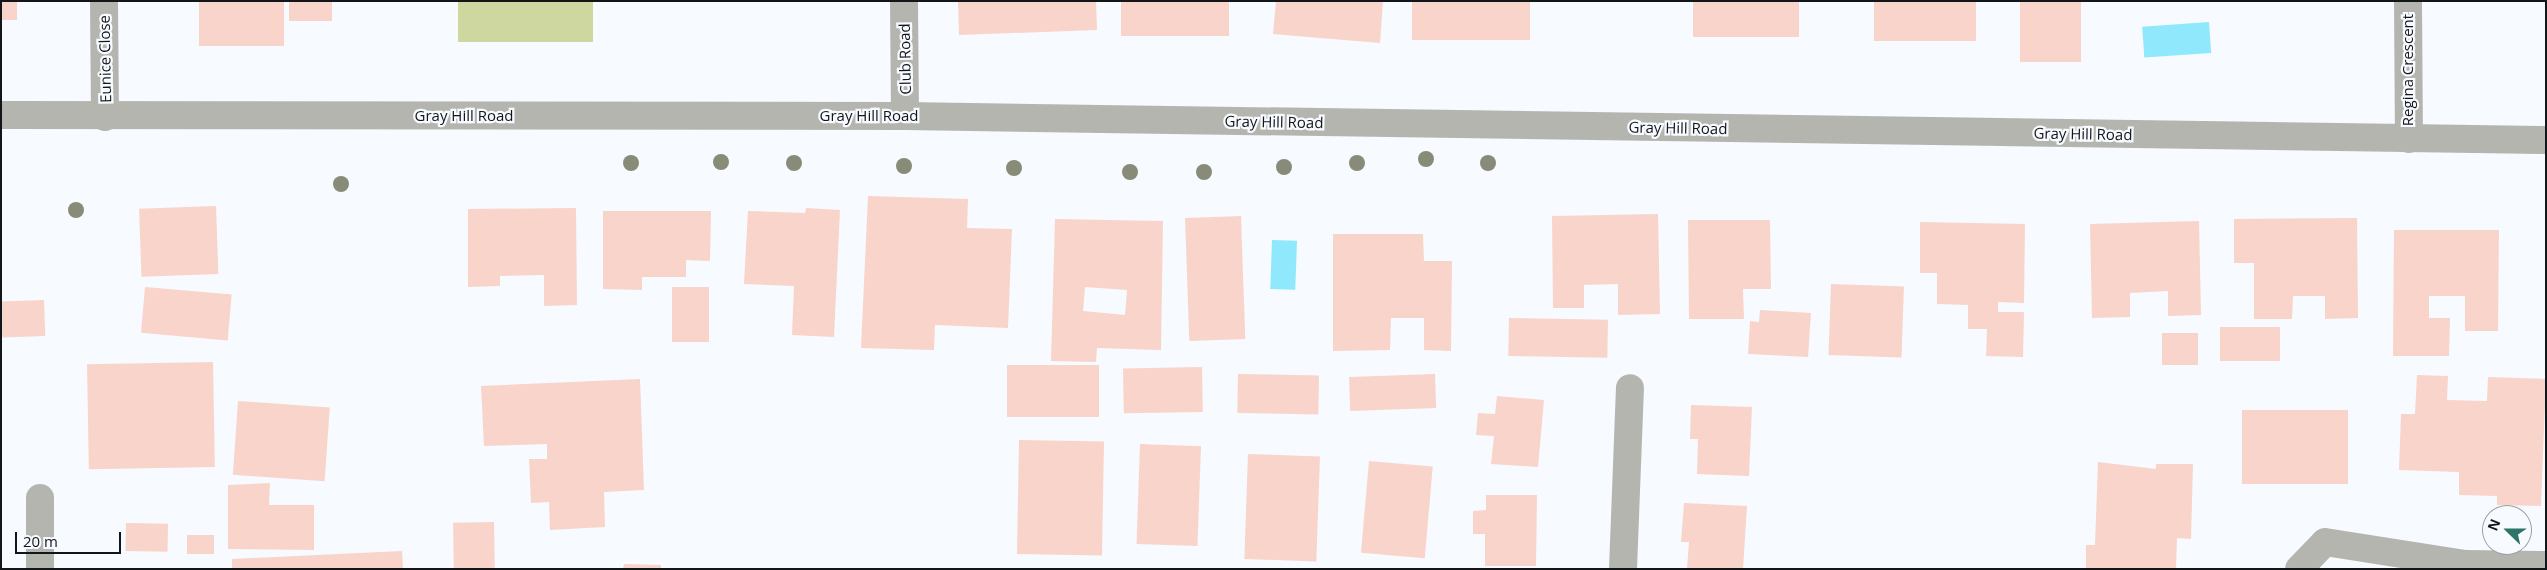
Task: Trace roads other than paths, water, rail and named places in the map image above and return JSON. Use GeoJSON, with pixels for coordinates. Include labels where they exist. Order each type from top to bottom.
{"type":"FeatureCollection","features":[{"type":"Feature","properties":{"kind":"street","name":"Eunice Close"},"geometry":{"type":"LineString","coordinates":[[104,1],[105,117]]}},
{"type":"Feature","properties":{"kind":"street","name":"Club Road"},"geometry":{"type":"LineString","coordinates":[[904,1],[906,116]]}},
{"type":"Feature","properties":{"kind":"street","name":"Regina Crescent"},"geometry":{"type":"LineString","coordinates":[[2408,1],[2409,139]]}},
{"type":"Feature","properties":{"kind":"street","name":"Gray Hill Road"},"geometry":{"type":"LineString","coordinates":[[1,115],[105,117],[906,116],[2546,140]]}},
{"type":"Feature","properties":{"kind":"street"},"geometry":{"type":"LineString","coordinates":[[1623,569],[1630,388]]}},
{"type":"Feature","properties":{"kind":"street"},"geometry":{"type":"LineString","coordinates":[[40,498],[40,569]]}},
{"type":"Feature","properties":{"kind":"street"},"geometry":{"type":"LineString","coordinates":[[2298,569],[2325,542],[2464,566],[2546,565]]}},
{"type":"Feature","properties":{"kind":"water"},"geometry":{"type":"Polygon","coordinates":[[[2209,22],[2211,53],[2144,58],[2142,27],[2209,22]]]}},
{"type":"Feature","properties":{"kind":"water"},"geometry":{"type":"Polygon","coordinates":[[[1272,240],[1297,241],[1295,290],[1270,289],[1272,240]]]}}]}
